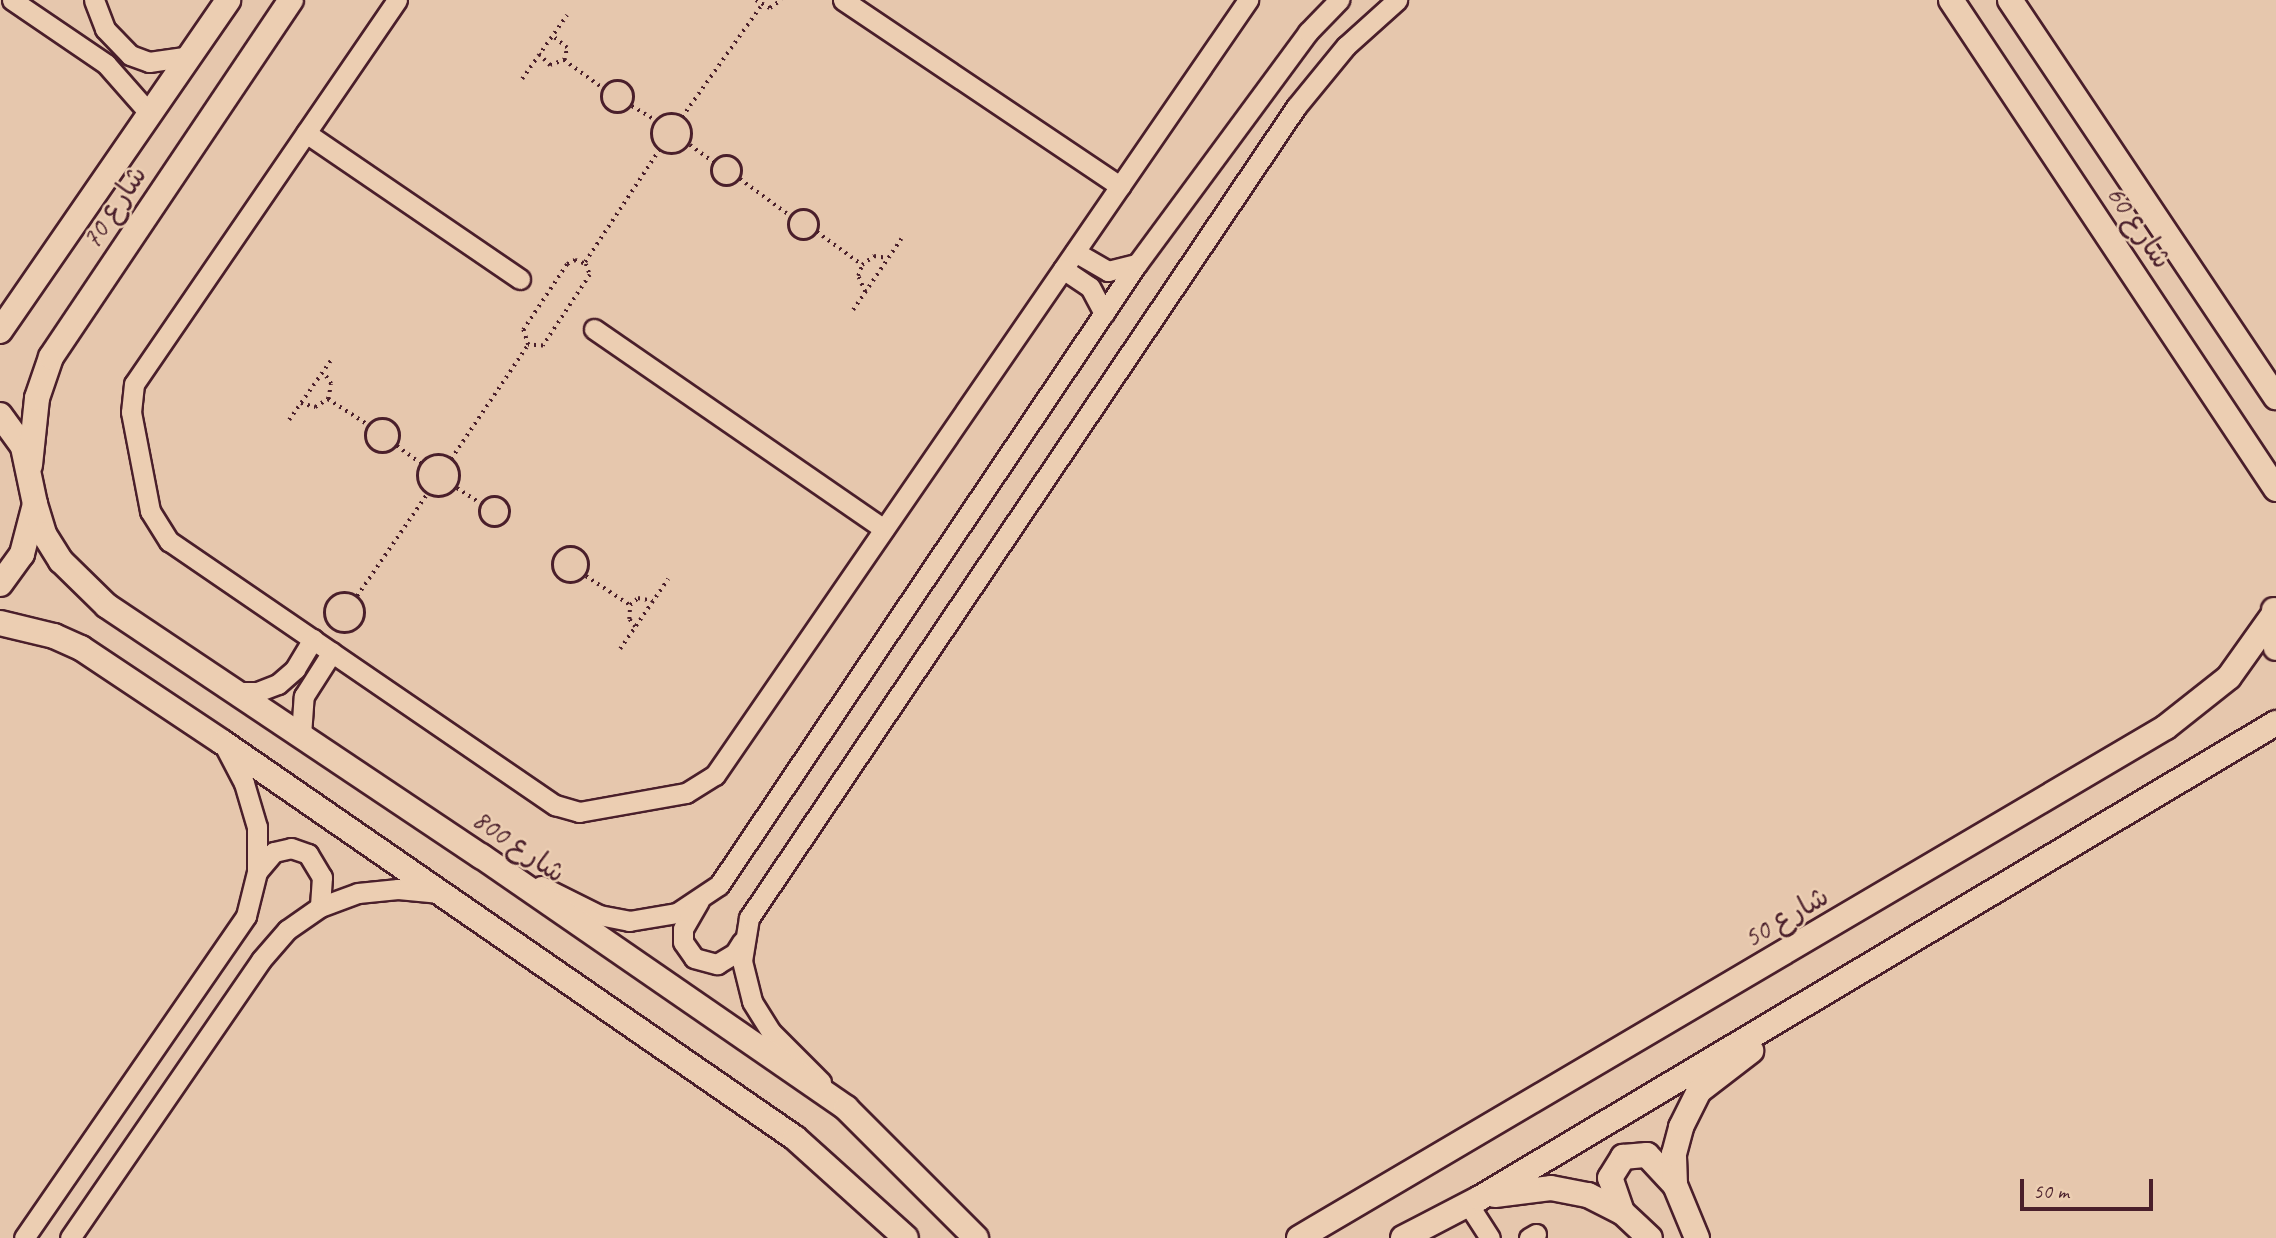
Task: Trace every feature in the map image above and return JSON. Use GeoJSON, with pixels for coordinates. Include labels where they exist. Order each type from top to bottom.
{"type":"FeatureCollection","features":[{"type":"Feature","properties":{"kind":"main road","name":"شارع 70"},"geometry":{"type":"LineString","coordinates":[[0,331],[228,0]]}},
{"type":"Feature","properties":{"kind":"main road","name":"شارع 70"},"geometry":{"type":"LineString","coordinates":[[30,465],[37,398],[51,357],[291,0]]}},
{"type":"Feature","properties":{"kind":"main road","name":"شارع 60"},"geometry":{"type":"LineString","coordinates":[[1951,0],[2276,489]]}},
{"type":"Feature","properties":{"kind":"main road","name":"شارع 60"},"geometry":{"type":"LineString","coordinates":[[2010,0],[2276,397]]}},
{"type":"Feature","properties":{"kind":"main road"},"geometry":{"type":"LineString","coordinates":[[0,415],[30,465],[34,504],[22,554],[0,584]]}},
{"type":"Feature","properties":{"kind":"main road","name":"شارع 800"},"geometry":{"type":"LineString","coordinates":[[34,504],[44,534],[80,583],[235,692],[481,856],[846,1108],[976,1238]]}},
{"type":"Feature","properties":{"kind":"main road"},"geometry":{"type":"LineString","coordinates":[[2275,608],[2276,648]]}},
{"type":"Feature","properties":{"kind":"main road","name":"شارع 50"},"geometry":{"type":"LineString","coordinates":[[1299,1238],[2166,727],[2229,677],[2275,608]]}},
{"type":"Feature","properties":{"kind":"main road"},"geometry":{"type":"LineString","coordinates":[[0,623],[54,636],[81,648],[222,742],[795,1138],[906,1238]]}},
{"type":"Feature","properties":{"kind":"main road"},"geometry":{"type":"LineString","coordinates":[[1403,1238],[1474,1201],[1821,991],[2276,723]]}},
{"type":"Feature","properties":{"kind":"main road"},"geometry":{"type":"LineString","coordinates":[[1675,1185],[1674,1154],[1686,1111],[1699,1091],[1821,991]]}},
{"type":"Feature","properties":{"kind":"main road"},"geometry":{"type":"LineString","coordinates":[[1622,1212],[1610,1178],[1623,1157],[1647,1155],[1675,1185],[1698,1238]]}},
{"type":"Feature","properties":{"kind":"main road"},"geometry":{"type":"LineString","coordinates":[[1474,1201],[1561,1189],[1588,1195],[1622,1212],[1650,1238]]}},
{"type":"Feature","properties":{"kind":"street"},"geometry":{"type":"LineString","coordinates":[[12,0],[118,74],[150,114]]}},
{"type":"Feature","properties":{"kind":"street"},"geometry":{"type":"LineString","coordinates":[[94,0],[113,39],[139,60],[165,62],[190,56]]}},
{"type":"Feature","properties":{"kind":"street"},"geometry":{"type":"LineString","coordinates":[[397,0],[139,377],[130,402],[150,511],[158,530],[332,652],[562,808],[590,811],[686,793],[715,775],[1248,0]]}},
{"type":"Feature","properties":{"kind":"street"},"geometry":{"type":"LineString","coordinates":[[843,0],[1120,186]]}},
{"type":"Feature","properties":{"kind":"street"},"geometry":{"type":"LineString","coordinates":[[1339,0],[1293,51],[1137,264],[734,865],[699,901],[683,929],[683,942],[694,958],[717,964],[742,942],[760,898],[1296,107],[1346,46],[1397,0]]}},
{"type":"Feature","properties":{"kind":"street"},"geometry":{"type":"LineString","coordinates":[[70,40],[88,35],[104,23]]}},
{"type":"Feature","properties":{"kind":"street"},"geometry":{"type":"LineString","coordinates":[[306,133],[520,279]]}},
{"type":"Feature","properties":{"kind":"street"},"geometry":{"type":"LineString","coordinates":[[1075,252],[1108,271],[1137,264]]}},
{"type":"Feature","properties":{"kind":"street"},"geometry":{"type":"LineString","coordinates":[[1063,269],[1090,288],[1104,313]]}},
{"type":"Feature","properties":{"kind":"street"},"geometry":{"type":"LineString","coordinates":[[594,329],[884,529]]}},
{"type":"Feature","properties":{"kind":"street"},"geometry":{"type":"LineString","coordinates":[[235,692],[257,692],[278,684],[295,669],[313,639]]}},
{"type":"Feature","properties":{"kind":"street"},"geometry":{"type":"LineString","coordinates":[[300,735],[304,696],[332,652]]}},
{"type":"Feature","properties":{"kind":"street"},"geometry":{"type":"LineString","coordinates":[[24,1238],[246,916],[257,872],[253,812],[222,742]]}},
{"type":"Feature","properties":{"kind":"street"},"geometry":{"type":"LineString","coordinates":[[257,872],[274,852],[291,848],[308,854],[322,877],[320,907]]}},
{"type":"Feature","properties":{"kind":"street"},"geometry":{"type":"LineString","coordinates":[[481,856],[599,915],[629,921],[677,913],[699,901]]}},
{"type":"Feature","properties":{"kind":"street"},"geometry":{"type":"LineString","coordinates":[[69,1238],[261,960],[287,930],[320,907],[377,890],[440,893]]}},
{"type":"Feature","properties":{"kind":"street"},"geometry":{"type":"LineString","coordinates":[[742,942],[746,980],[760,1019],[846,1108]]}},
{"type":"Feature","properties":{"kind":"street"},"geometry":{"type":"LineString","coordinates":[[1474,1201],[1490,1238]]}},
{"type":"Feature","properties":{"kind":"path"},"geometry":{"type":"LineString","coordinates":[[756,0],[761,6],[771,8],[781,0]]}},
{"type":"Feature","properties":{"kind":"path"},"geometry":{"type":"LineString","coordinates":[[682,117],[761,6]]}},
{"type":"Feature","properties":{"kind":"path"},"geometry":{"type":"LineString","coordinates":[[522,79],[567,15]]}},
{"type":"Feature","properties":{"kind":"path"},"geometry":{"type":"LineString","coordinates":[[552,36],[568,48],[564,61]]}},
{"type":"Feature","properties":{"kind":"path"},"geometry":{"type":"LineString","coordinates":[[539,54],[550,65],[564,61]]}},
{"type":"Feature","properties":{"kind":"path"},"geometry":{"type":"LineString","coordinates":[[564,61],[604,89]]}},
{"type":"Feature","properties":{"kind":"path"},"geometry":{"type":"LineString","coordinates":[[614,82],[626,82],[633,90],[632,106],[621,113],[608,109],[602,100],[604,89],[614,82]]}},
{"type":"Feature","properties":{"kind":"path"},"geometry":{"type":"LineString","coordinates":[[632,106],[657,121]]}},
{"type":"Feature","properties":{"kind":"path"},"geometry":{"type":"LineString","coordinates":[[657,121],[669,115],[682,117],[691,126],[690,145]]}},
{"type":"Feature","properties":{"kind":"path"},"geometry":{"type":"LineString","coordinates":[[657,121],[653,139],[659,150],[676,154],[690,145]]}},
{"type":"Feature","properties":{"kind":"path"},"geometry":{"type":"LineString","coordinates":[[690,145],[715,163]]}},
{"type":"Feature","properties":{"kind":"path"},"geometry":{"type":"LineString","coordinates":[[528,345],[523,330],[567,264],[584,262],[659,150]]}},
{"type":"Feature","properties":{"kind":"path"},"geometry":{"type":"LineString","coordinates":[[721,157],[735,158],[742,168],[740,179],[732,185],[718,183],[712,174],[715,163],[721,157]]}},
{"type":"Feature","properties":{"kind":"path"},"geometry":{"type":"LineString","coordinates":[[740,179],[792,217]]}},
{"type":"Feature","properties":{"kind":"path"},"geometry":{"type":"LineString","coordinates":[[801,210],[812,212],[819,221],[817,232],[807,239],[795,236],[790,227],[792,217],[801,210]]}},
{"type":"Feature","properties":{"kind":"path"},"geometry":{"type":"LineString","coordinates":[[817,232],[862,265]]}},
{"type":"Feature","properties":{"kind":"path"},"geometry":{"type":"LineString","coordinates":[[853,310],[901,239]]}},
{"type":"Feature","properties":{"kind":"path"},"geometry":{"type":"LineString","coordinates":[[865,292],[858,276],[862,265],[874,256],[888,258]]}},
{"type":"Feature","properties":{"kind":"path"},"geometry":{"type":"LineString","coordinates":[[528,345],[543,346],[590,275],[584,262]]}},
{"type":"Feature","properties":{"kind":"path"},"geometry":{"type":"LineString","coordinates":[[452,459],[528,345]]}},
{"type":"Feature","properties":{"kind":"path"},"geometry":{"type":"LineString","coordinates":[[289,420],[331,360]]}},
{"type":"Feature","properties":{"kind":"path"},"geometry":{"type":"LineString","coordinates":[[301,403],[315,407],[328,399],[331,384],[323,372]]}},
{"type":"Feature","properties":{"kind":"path"},"geometry":{"type":"LineString","coordinates":[[328,399],[370,426]]}},
{"type":"Feature","properties":{"kind":"path"},"geometry":{"type":"LineString","coordinates":[[385,419],[395,424],[400,434],[397,446],[387,452],[375,451],[367,436],[370,426],[385,419]]}},
{"type":"Feature","properties":{"kind":"path"},"geometry":{"type":"LineString","coordinates":[[397,446],[422,464]]}},
{"type":"Feature","properties":{"kind":"path"},"geometry":{"type":"LineString","coordinates":[[439,455],[452,459],[460,472],[457,488],[440,498],[427,494],[419,483],[422,464],[439,455]]}},
{"type":"Feature","properties":{"kind":"path"},"geometry":{"type":"LineString","coordinates":[[457,488],[482,504]]}},
{"type":"Feature","properties":{"kind":"path"},"geometry":{"type":"LineString","coordinates":[[356,596],[427,494]]}},
{"type":"Feature","properties":{"kind":"path"},"geometry":{"type":"LineString","coordinates":[[491,498],[502,499],[509,506],[507,521],[494,527],[485,524],[480,514],[482,504],[491,498]]}},
{"type":"Feature","properties":{"kind":"path"},"geometry":{"type":"LineString","coordinates":[[570,547],[582,550],[590,565],[586,576],[574,583],[561,579],[554,569],[559,552],[570,547]]}},
{"type":"Feature","properties":{"kind":"path"},"geometry":{"type":"LineString","coordinates":[[586,576],[630,605]]}},
{"type":"Feature","properties":{"kind":"path"},"geometry":{"type":"LineString","coordinates":[[620,649],[668,579]]}},
{"type":"Feature","properties":{"kind":"path"},"geometry":{"type":"LineString","coordinates":[[343,593],[356,596],[365,607],[364,621],[355,631],[334,631],[326,619],[327,605],[343,593]]}},
{"type":"Feature","properties":{"kind":"path"},"geometry":{"type":"LineString","coordinates":[[635,627],[629,620],[630,605],[638,598],[653,601]]}}]}
